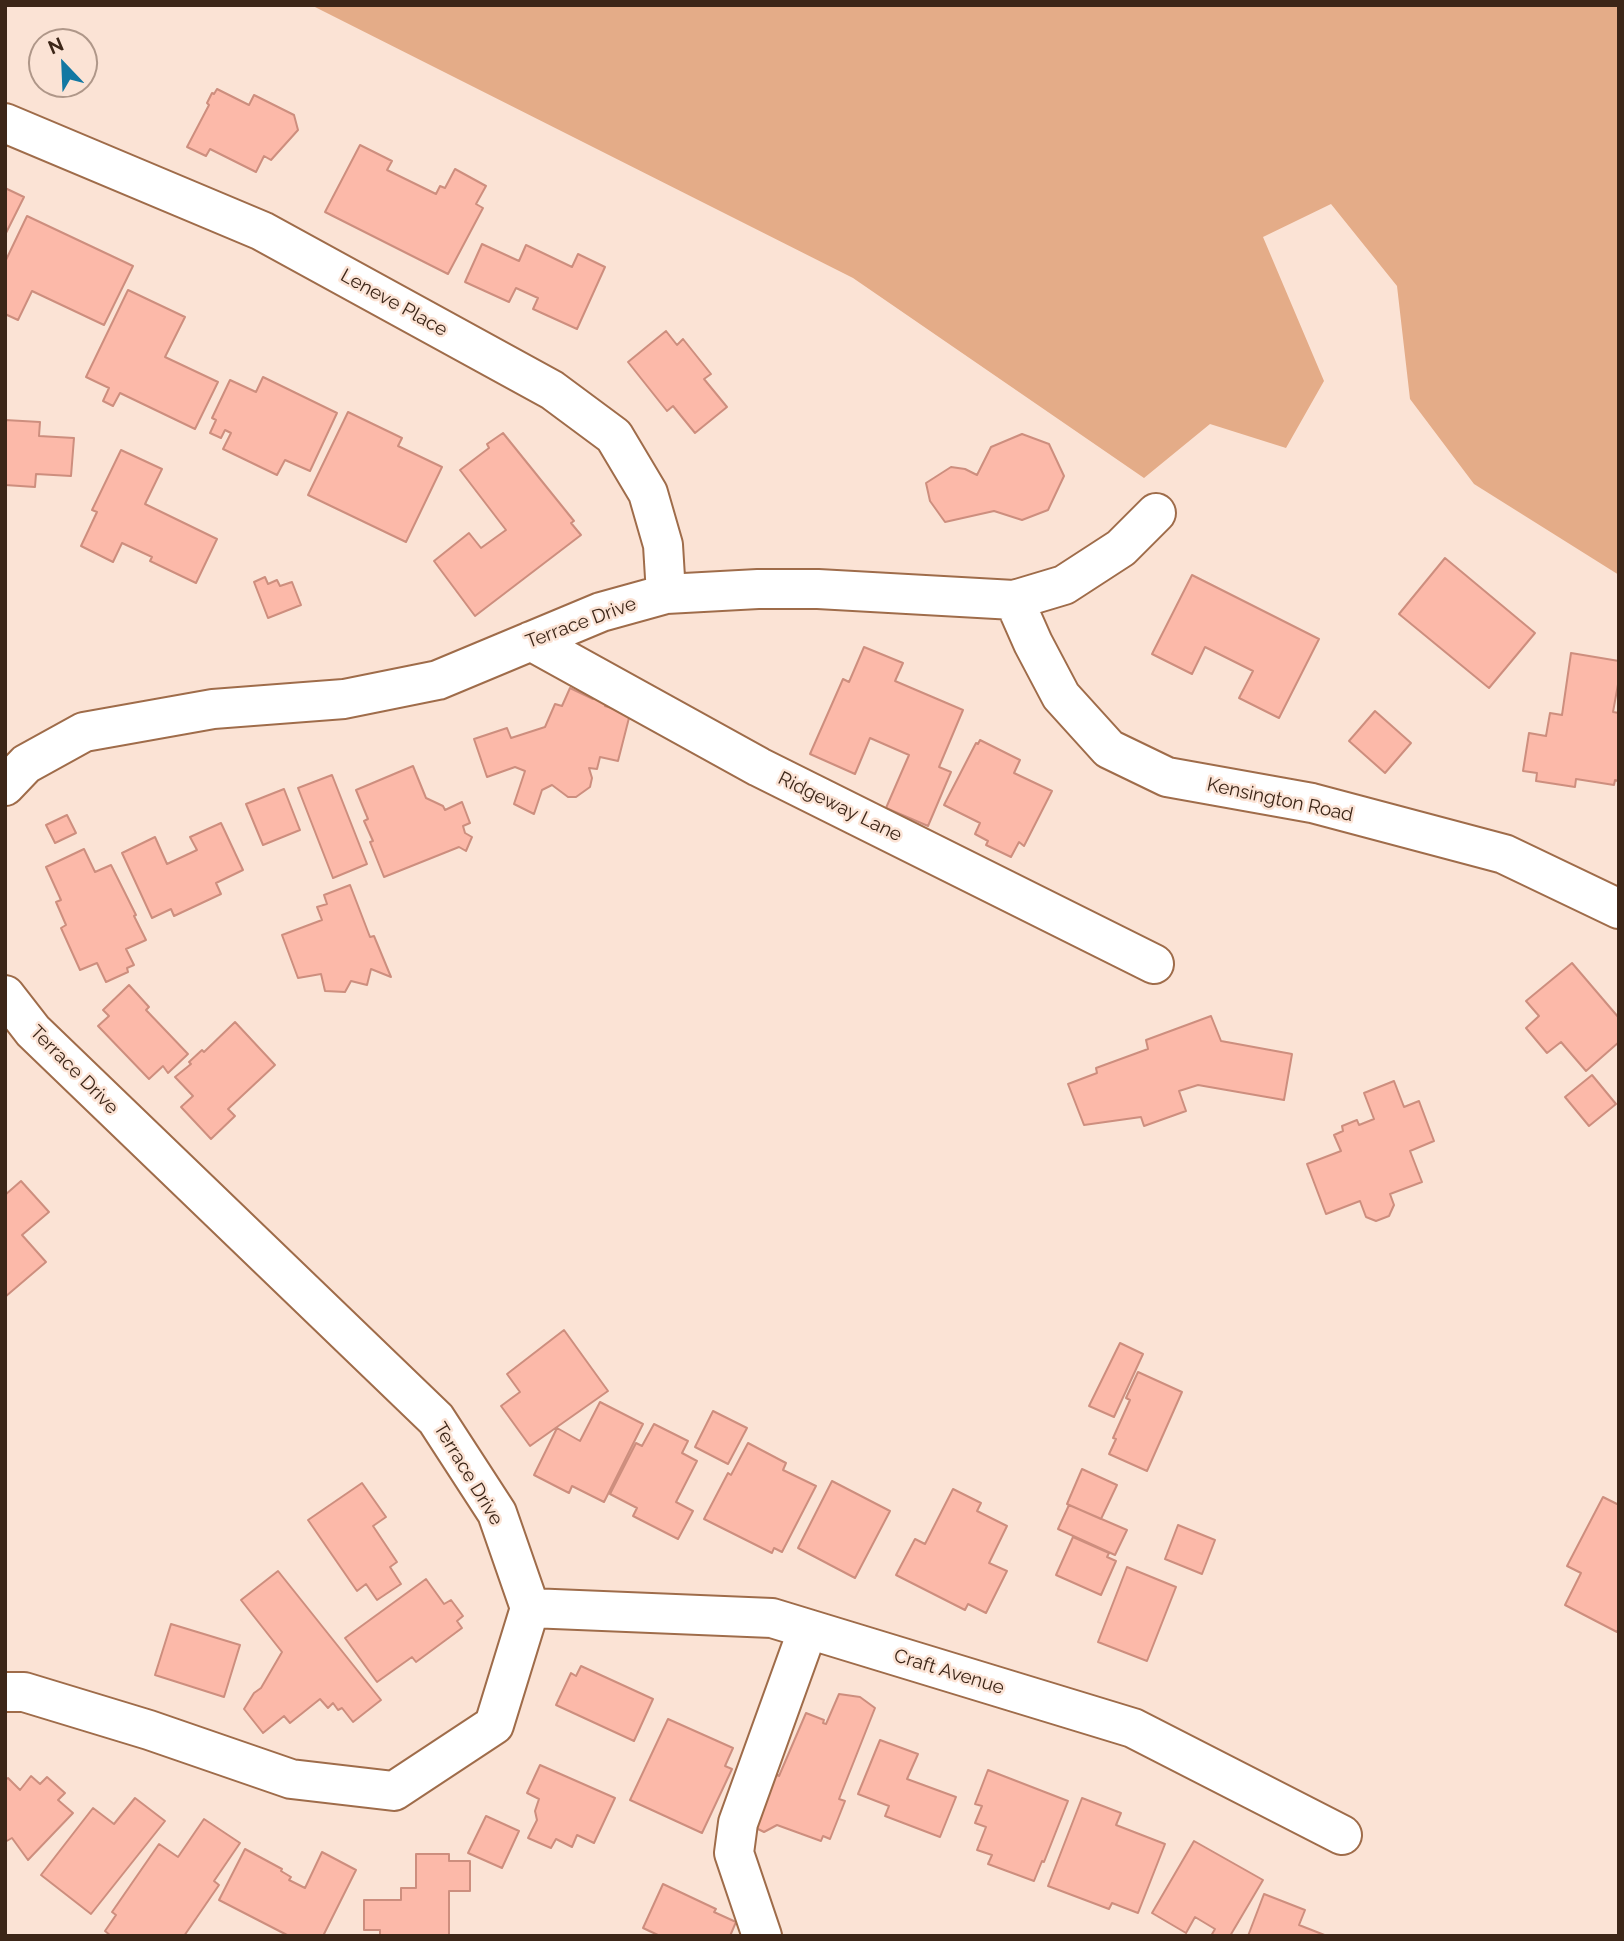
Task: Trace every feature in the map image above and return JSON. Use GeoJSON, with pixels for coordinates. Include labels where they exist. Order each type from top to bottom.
{"type":"FeatureCollection","features":[{"type":"Feature","properties":{"kind":"street","name":"Leneve Place"},"geometry":{"type":"LineString","coordinates":[[5,123],[262,231],[552,390],[614,436],[648,493],[663,545],[666,594]]}},
{"type":"Feature","properties":{"kind":"street","name":"Terrace Drive"},"geometry":{"type":"LineString","coordinates":[[5,786],[26,764],[84,732],[213,709],[344,699],[438,680],[601,612],[666,594],[818,589],[1014,600],[1064,585],[1121,548],[1156,513]]}},
{"type":"Feature","properties":{"kind":"street","name":"Kensington Road"},"geometry":{"type":"LineString","coordinates":[[1014,600],[1061,696],[1109,749],[1167,778],[1312,803],[1504,854],[1619,909]]}},
{"type":"Feature","properties":{"kind":"street","name":"Ridgeway Lane"},"geometry":{"type":"LineString","coordinates":[[531,641],[759,767],[1154,964]]}},
{"type":"Feature","properties":{"kind":"street","name":"Terrace Drive"},"geometry":{"type":"LineString","coordinates":[[5,995],[33,1031],[436,1419],[497,1513],[530,1608]]}},
{"type":"Feature","properties":{"kind":"street","name":"Craft Avenue"},"geometry":{"type":"LineString","coordinates":[[530,1608],[772,1618],[1133,1728],[1342,1835]]}},
{"type":"Feature","properties":{"kind":"street"},"geometry":{"type":"LineString","coordinates":[[5,1692],[24,1692],[149,1730],[291,1779],[394,1791],[494,1725],[530,1608]]}},
{"type":"Feature","properties":{"kind":"street"},"geometry":{"type":"LineString","coordinates":[[762,1936],[734,1853],[734,1837],[808,1629]]}},
{"type":"Feature","properties":{"kind":"shaded area"},"geometry":{"type":"Polygon","coordinates":[[[311,5],[1619,5],[1619,575],[1474,484],[1410,399],[1397,286],[1331,204],[1263,237],[1324,381],[1286,448],[1210,424],[1144,478],[853,278],[311,5]]]}},
{"type":"Feature","properties":{"kind":"building"},"geometry":{"type":"Polygon","coordinates":[[[217,89],[249,105],[254,95],[294,115],[298,130],[271,160],[264,156],[256,172],[210,149],[206,156],[187,147],[209,105],[207,103],[212,93],[217,89]]]}},
{"type":"Feature","properties":{"kind":"building"},"geometry":{"type":"Polygon","coordinates":[[[360,145],[392,161],[387,170],[436,194],[440,186],[445,188],[455,169],[486,186],[476,204],[483,208],[448,274],[325,212],[360,145]]]}},
{"type":"Feature","properties":{"kind":"building"},"geometry":{"type":"Polygon","coordinates":[[[5,188],[24,197],[5,235],[5,188]]]}},
{"type":"Feature","properties":{"kind":"building"},"geometry":{"type":"Polygon","coordinates":[[[27,216],[133,266],[104,325],[32,291],[18,320],[5,314],[5,262],[27,216]]]}},
{"type":"Feature","properties":{"kind":"building"},"geometry":{"type":"Polygon","coordinates":[[[482,244],[519,261],[526,245],[572,267],[578,254],[605,267],[577,329],[533,309],[538,298],[516,288],[509,302],[465,282],[482,244]]]}},
{"type":"Feature","properties":{"kind":"building"},"geometry":{"type":"Polygon","coordinates":[[[128,290],[185,317],[165,357],[218,382],[195,429],[120,393],[113,406],[103,401],[109,388],[86,377],[128,290]]]}},
{"type":"Feature","properties":{"kind":"building"},"geometry":{"type":"Polygon","coordinates":[[[666,331],[677,345],[683,339],[711,374],[704,379],[727,407],[695,433],[673,406],[667,411],[628,362],[666,331]]]}},
{"type":"Feature","properties":{"kind":"building"},"geometry":{"type":"Polygon","coordinates":[[[263,377],[337,413],[310,471],[285,460],[277,475],[223,449],[231,433],[225,430],[221,438],[210,433],[216,420],[212,418],[230,380],[256,392],[263,377]]]}},
{"type":"Feature","properties":{"kind":"building"},"geometry":{"type":"Polygon","coordinates":[[[348,412],[402,438],[398,446],[442,467],[406,542],[308,495],[348,412]]]}},
{"type":"Feature","properties":{"kind":"building"},"geometry":{"type":"Polygon","coordinates":[[[5,420],[40,422],[39,436],[74,438],[71,476],[36,474],[35,487],[5,485],[5,420]]]}},
{"type":"Feature","properties":{"kind":"building"},"geometry":{"type":"Polygon","coordinates":[[[503,433],[574,521],[571,523],[581,535],[475,616],[434,561],[469,533],[481,548],[506,530],[460,470],[489,448],[487,444],[503,433]]]}},
{"type":"Feature","properties":{"kind":"building"},"geometry":{"type":"Polygon","coordinates":[[[1022,434],[1049,444],[1064,476],[1048,510],[1022,520],[994,511],[945,522],[930,501],[926,483],[951,467],[965,469],[977,475],[991,447],[1022,434]]]}},
{"type":"Feature","properties":{"kind":"building"},"geometry":{"type":"Polygon","coordinates":[[[121,450],[162,469],[145,504],[217,539],[196,583],[150,561],[152,557],[122,543],[113,562],[81,546],[97,512],[92,510],[121,450]]]}},
{"type":"Feature","properties":{"kind":"building"},"geometry":{"type":"Polygon","coordinates":[[[1445,558],[1535,633],[1489,688],[1399,614],[1445,558]]]}},
{"type":"Feature","properties":{"kind":"building"},"geometry":{"type":"Polygon","coordinates":[[[1192,575],[1319,639],[1279,718],[1239,698],[1253,671],[1205,647],[1192,674],[1152,654],[1192,575]]]}},
{"type":"Feature","properties":{"kind":"building"},"geometry":{"type":"Polygon","coordinates":[[[265,577],[268,584],[277,580],[280,586],[292,582],[301,605],[268,618],[254,582],[265,577]]]}},
{"type":"Feature","properties":{"kind":"building"},"geometry":{"type":"Polygon","coordinates":[[[864,647],[903,663],[895,681],[963,710],[939,767],[951,772],[928,826],[886,808],[909,755],[870,738],[855,774],[810,754],[843,679],[849,682],[864,647]]]}},
{"type":"Feature","properties":{"kind":"building"},"geometry":{"type":"Polygon","coordinates":[[[1571,653],[1619,661],[1619,679],[1613,712],[1619,713],[1619,781],[1615,780],[1614,785],[1576,779],[1575,787],[1536,781],[1537,773],[1523,771],[1529,733],[1546,736],[1550,713],[1562,715],[1571,653]]]}},
{"type":"Feature","properties":{"kind":"building"},"geometry":{"type":"Polygon","coordinates":[[[570,688],[593,699],[594,696],[607,702],[605,706],[630,714],[618,761],[600,757],[597,769],[589,768],[592,778],[590,787],[576,797],[568,797],[552,785],[542,790],[534,814],[514,804],[525,771],[515,767],[487,777],[474,739],[507,728],[511,738],[545,727],[555,704],[562,706],[570,688]]]}},
{"type":"Feature","properties":{"kind":"building"},"geometry":{"type":"Polygon","coordinates":[[[1375,711],[1411,743],[1385,773],[1349,741],[1375,711]]]}},
{"type":"Feature","properties":{"kind":"building"},"geometry":{"type":"Polygon","coordinates":[[[980,740],[1020,760],[1014,773],[1052,791],[1024,846],[1019,842],[1011,857],[986,845],[988,841],[975,834],[980,823],[944,805],[980,740]]]}},
{"type":"Feature","properties":{"kind":"building"},"geometry":{"type":"Polygon","coordinates":[[[413,766],[426,798],[443,806],[445,810],[462,802],[470,823],[463,826],[465,833],[472,837],[466,851],[459,847],[384,877],[370,842],[373,841],[364,821],[368,819],[356,790],[413,766]]]}},
{"type":"Feature","properties":{"kind":"building"},"geometry":{"type":"Polygon","coordinates":[[[332,775],[367,864],[333,878],[298,788],[332,775]]]}},
{"type":"Feature","properties":{"kind":"building"},"geometry":{"type":"Polygon","coordinates":[[[284,789],[300,830],[263,845],[246,804],[284,789]]]}},
{"type":"Feature","properties":{"kind":"building"},"geometry":{"type":"Polygon","coordinates":[[[67,815],[76,833],[55,843],[46,825],[67,815]]]}},
{"type":"Feature","properties":{"kind":"building"},"geometry":{"type":"Polygon","coordinates":[[[221,823],[243,870],[216,883],[221,894],[174,916],[171,909],[152,918],[122,853],[155,837],[167,864],[197,850],[190,837],[221,823]]]}},
{"type":"Feature","properties":{"kind":"building"},"geometry":{"type":"Polygon","coordinates":[[[84,849],[95,872],[111,865],[146,940],[126,949],[134,965],[127,968],[128,972],[106,982],[97,963],[80,970],[61,928],[66,925],[56,902],[61,900],[46,867],[84,849]]]}},
{"type":"Feature","properties":{"kind":"building"},"geometry":{"type":"Polygon","coordinates":[[[350,885],[370,937],[374,936],[391,977],[371,969],[367,985],[351,981],[345,992],[325,991],[321,974],[298,978],[282,935],[322,920],[317,907],[327,904],[324,895],[350,885]]]}},
{"type":"Feature","properties":{"kind":"building"},"geometry":{"type":"Polygon","coordinates":[[[1572,963],[1619,1018],[1619,1042],[1586,1071],[1561,1042],[1547,1053],[1526,1028],[1539,1016],[1526,1001],[1572,963]]]}},
{"type":"Feature","properties":{"kind":"building"},"geometry":{"type":"Polygon","coordinates":[[[129,985],[149,1007],[146,1010],[188,1054],[168,1073],[163,1066],[149,1079],[98,1026],[109,1016],[103,1010],[129,985]]]}},
{"type":"Feature","properties":{"kind":"building"},"geometry":{"type":"Polygon","coordinates":[[[1211,1016],[1221,1041],[1292,1054],[1284,1100],[1198,1085],[1179,1091],[1186,1111],[1144,1126],[1141,1117],[1084,1125],[1068,1084],[1097,1073],[1096,1068],[1148,1049],[1146,1040],[1211,1016]]]}},
{"type":"Feature","properties":{"kind":"building"},"geometry":{"type":"Polygon","coordinates":[[[235,1022],[275,1065],[228,1109],[235,1116],[211,1139],[181,1107],[193,1096],[175,1077],[235,1022]]]}},
{"type":"Feature","properties":{"kind":"building"},"geometry":{"type":"Polygon","coordinates":[[[1592,1075],[1616,1104],[1589,1126],[1565,1097],[1592,1075]]]}},
{"type":"Feature","properties":{"kind":"building"},"geometry":{"type":"Polygon","coordinates":[[[1394,1081],[1404,1107],[1419,1101],[1434,1141],[1410,1151],[1422,1182],[1390,1194],[1394,1205],[1389,1216],[1376,1221],[1366,1217],[1360,1201],[1326,1214],[1307,1164],[1341,1151],[1334,1135],[1343,1131],[1342,1126],[1357,1120],[1359,1125],[1374,1119],[1364,1093],[1394,1081]]]}},
{"type":"Feature","properties":{"kind":"building"},"geometry":{"type":"Polygon","coordinates":[[[21,1181],[49,1212],[22,1235],[46,1262],[5,1297],[5,1195],[21,1181]]]}},
{"type":"Feature","properties":{"kind":"building"},"geometry":{"type":"Polygon","coordinates":[[[564,1330],[608,1391],[530,1446],[501,1406],[520,1392],[507,1374],[564,1330]]]}},
{"type":"Feature","properties":{"kind":"building"},"geometry":{"type":"Polygon","coordinates":[[[1120,1343],[1143,1354],[1114,1417],[1089,1406],[1120,1343]]]}},
{"type":"Feature","properties":{"kind":"building"},"geometry":{"type":"Polygon","coordinates":[[[1138,1372],[1182,1392],[1147,1471],[1109,1454],[1130,1400],[1126,1398],[1138,1372]]]}},
{"type":"Feature","properties":{"kind":"building"},"geometry":{"type":"Polygon","coordinates":[[[600,1402],[643,1424],[604,1502],[572,1486],[569,1493],[534,1475],[557,1428],[580,1441],[600,1402]]]}},
{"type":"Feature","properties":{"kind":"building"},"geometry":{"type":"Polygon","coordinates":[[[713,1411],[747,1428],[728,1464],[695,1447],[713,1411]]]}},
{"type":"Feature","properties":{"kind":"building"},"geometry":{"type":"Polygon","coordinates":[[[654,1424],[688,1441],[682,1453],[697,1461],[676,1502],[693,1511],[678,1539],[633,1516],[637,1508],[610,1494],[636,1443],[642,1446],[654,1424]]]}},
{"type":"Feature","properties":{"kind":"building"},"geometry":{"type":"Polygon","coordinates":[[[748,1443],[786,1463],[783,1470],[816,1486],[782,1552],[774,1548],[772,1553],[704,1519],[728,1473],[731,1475],[748,1443]]]}},
{"type":"Feature","properties":{"kind":"building"},"geometry":{"type":"Polygon","coordinates":[[[1082,1469],[1117,1485],[1101,1519],[1067,1504],[1082,1469]]]}},
{"type":"Feature","properties":{"kind":"building"},"geometry":{"type":"Polygon","coordinates":[[[832,1481],[890,1511],[855,1578],[798,1548],[832,1481]]]}},
{"type":"Feature","properties":{"kind":"building"},"geometry":{"type":"Polygon","coordinates":[[[362,1483],[386,1517],[373,1526],[397,1562],[390,1567],[401,1584],[377,1600],[366,1584],[357,1591],[308,1520],[362,1483]]]}},
{"type":"Feature","properties":{"kind":"building"},"geometry":{"type":"Polygon","coordinates":[[[953,1489],[981,1503],[977,1511],[1007,1526],[989,1563],[1007,1571],[986,1613],[968,1604],[965,1610],[896,1575],[915,1539],[925,1544],[953,1489]]]}},
{"type":"Feature","properties":{"kind":"building"},"geometry":{"type":"Polygon","coordinates":[[[1603,1497],[1617,1504],[1619,1502],[1617,1632],[1565,1605],[1581,1573],[1567,1566],[1603,1497]]]}},
{"type":"Feature","properties":{"kind":"building"},"geometry":{"type":"Polygon","coordinates":[[[1069,1505],[1127,1530],[1115,1555],[1058,1529],[1069,1505]]]}},
{"type":"Feature","properties":{"kind":"building"},"geometry":{"type":"Polygon","coordinates":[[[1178,1525],[1215,1540],[1202,1574],[1165,1559],[1178,1525]]]}},
{"type":"Feature","properties":{"kind":"building"},"geometry":{"type":"Polygon","coordinates":[[[1073,1537],[1109,1553],[1107,1557],[1116,1561],[1101,1595],[1056,1575],[1073,1537]]]}},
{"type":"Feature","properties":{"kind":"building"},"geometry":{"type":"Polygon","coordinates":[[[1127,1567],[1176,1587],[1147,1661],[1098,1642],[1127,1567]]]}},
{"type":"Feature","properties":{"kind":"building"},"geometry":{"type":"Polygon","coordinates":[[[278,1571],[381,1700],[353,1722],[342,1708],[338,1710],[333,1703],[328,1708],[320,1699],[290,1723],[284,1716],[263,1733],[244,1709],[254,1693],[261,1688],[282,1652],[241,1600],[278,1571]]]}},
{"type":"Feature","properties":{"kind":"building"},"geometry":{"type":"Polygon","coordinates":[[[426,1579],[444,1604],[451,1600],[463,1616],[457,1621],[462,1628],[416,1662],[412,1657],[377,1682],[345,1638],[426,1579]]]}},
{"type":"Feature","properties":{"kind":"building"},"geometry":{"type":"Polygon","coordinates":[[[171,1624],[240,1645],[224,1697],[155,1675],[171,1624]]]}},
{"type":"Feature","properties":{"kind":"building"},"geometry":{"type":"Polygon","coordinates":[[[581,1666],[653,1699],[634,1741],[556,1705],[571,1673],[576,1676],[581,1666]]]}},
{"type":"Feature","properties":{"kind":"building"},"geometry":{"type":"Polygon","coordinates":[[[839,1694],[860,1697],[875,1708],[839,1799],[845,1801],[830,1839],[823,1836],[821,1841],[777,1825],[764,1832],[754,1827],[771,1772],[779,1776],[806,1713],[824,1720],[823,1723],[826,1724],[839,1694]]]}},
{"type":"Feature","properties":{"kind":"building"},"geometry":{"type":"Polygon","coordinates":[[[668,1719],[733,1748],[725,1766],[732,1769],[702,1833],[630,1800],[668,1719]]]}},
{"type":"Feature","properties":{"kind":"building"},"geometry":{"type":"Polygon","coordinates":[[[880,1740],[918,1754],[907,1779],[956,1797],[940,1837],[885,1816],[889,1806],[858,1794],[880,1740]]]}},
{"type":"Feature","properties":{"kind":"building"},"geometry":{"type":"Polygon","coordinates":[[[540,1765],[615,1798],[594,1843],[577,1835],[572,1847],[556,1839],[551,1848],[528,1838],[537,1820],[535,1811],[539,1799],[527,1793],[540,1765]]]}},
{"type":"Feature","properties":{"kind":"building"},"geometry":{"type":"Polygon","coordinates":[[[988,1770],[1068,1801],[1034,1881],[988,1864],[992,1855],[977,1850],[986,1827],[975,1823],[982,1806],[975,1804],[988,1770]]]}},
{"type":"Feature","properties":{"kind":"building"},"geometry":{"type":"Polygon","coordinates":[[[31,1776],[40,1784],[47,1777],[65,1793],[58,1800],[73,1813],[28,1860],[12,1838],[5,1842],[5,1780],[8,1778],[20,1790],[31,1776]]]}},
{"type":"Feature","properties":{"kind":"building"},"geometry":{"type":"Polygon","coordinates":[[[135,1798],[165,1821],[91,1914],[41,1875],[93,1808],[114,1824],[135,1798]]]}},
{"type":"Feature","properties":{"kind":"building"},"geometry":{"type":"Polygon","coordinates":[[[1082,1798],[1121,1813],[1116,1825],[1165,1844],[1138,1913],[1112,1903],[1109,1909],[1048,1886],[1082,1798]]]}},
{"type":"Feature","properties":{"kind":"building"},"geometry":{"type":"Polygon","coordinates":[[[486,1816],[519,1831],[502,1868],[468,1853],[486,1816]]]}},
{"type":"Feature","properties":{"kind":"building"},"geometry":{"type":"Polygon","coordinates":[[[204,1819],[240,1843],[214,1881],[219,1885],[184,1936],[111,1936],[105,1931],[116,1915],[112,1912],[159,1844],[178,1857],[204,1819]]]}},
{"type":"Feature","properties":{"kind":"building"},"geometry":{"type":"Polygon","coordinates":[[[1194,1841],[1263,1880],[1230,1936],[1211,1936],[1215,1929],[1195,1917],[1186,1933],[1152,1913],[1194,1841]]]}},
{"type":"Feature","properties":{"kind":"building"},"geometry":{"type":"Polygon","coordinates":[[[245,1849],[282,1869],[281,1871],[291,1877],[289,1880],[305,1888],[322,1852],[356,1870],[323,1936],[289,1936],[219,1900],[245,1849]]]}},
{"type":"Feature","properties":{"kind":"building"},"geometry":{"type":"Polygon","coordinates":[[[416,1854],[449,1854],[449,1861],[470,1861],[470,1891],[449,1891],[449,1936],[380,1936],[380,1930],[364,1930],[364,1900],[401,1900],[401,1888],[416,1888],[416,1854]]]}},
{"type":"Feature","properties":{"kind":"building"},"geometry":{"type":"Polygon","coordinates":[[[663,1884],[716,1909],[714,1912],[736,1922],[730,1936],[660,1936],[643,1928],[663,1884]]]}},
{"type":"Feature","properties":{"kind":"building"},"geometry":{"type":"Polygon","coordinates":[[[1264,1894],[1305,1910],[1299,1925],[1327,1936],[1248,1936],[1264,1894]]]}}]}
